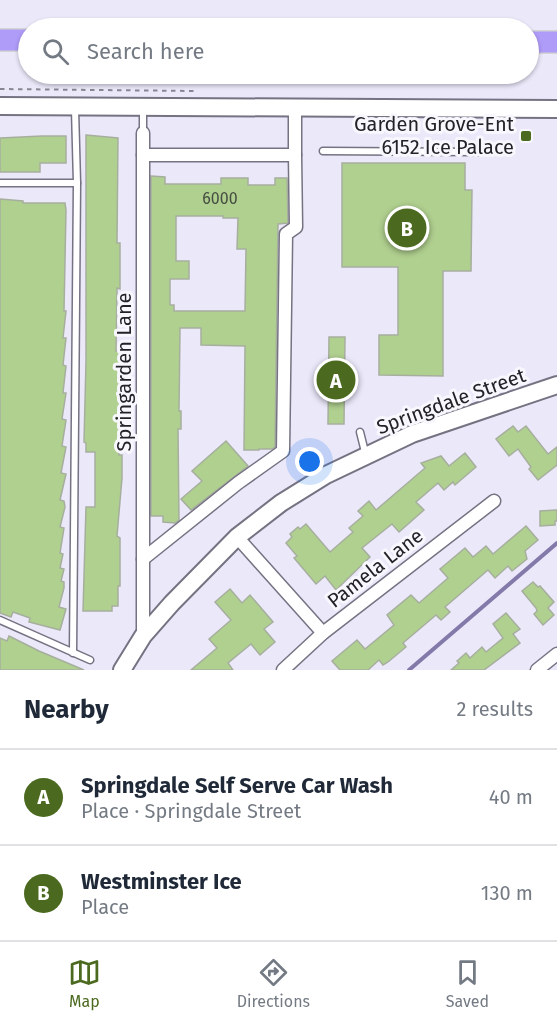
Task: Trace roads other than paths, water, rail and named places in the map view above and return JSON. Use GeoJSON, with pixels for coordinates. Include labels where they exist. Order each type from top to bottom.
{"type":"FeatureCollection","features":[{"type":"Feature","properties":{"kind":"highway"},"geometry":{"type":"LineString","coordinates":[[0,40],[18,40]]}},
{"type":"Feature","properties":{"kind":"highway"},"geometry":{"type":"LineString","coordinates":[[539,42],[557,42]]}},
{"type":"Feature","properties":{"kind":"main road"},"geometry":{"type":"LineString","coordinates":[[0,106],[557,109]]}},
{"type":"Feature","properties":{"kind":"main road","name":"Springdale Street"},"geometry":{"type":"LineString","coordinates":[[122,670],[143,636],[172,603],[237,537],[290,498],[326,475],[411,434],[557,385]]}},
{"type":"Feature","properties":{"kind":"street"},"geometry":{"type":"LineString","coordinates":[[143,559],[238,483],[283,451],[286,234],[296,226],[295,108]]}},
{"type":"Feature","properties":{"kind":"street","name":"Springarden Lane"},"geometry":{"type":"LineString","coordinates":[[143,636],[144,133]]}},
{"type":"Feature","properties":{"kind":"street"},"geometry":{"type":"LineString","coordinates":[[143,155],[295,155]]}},
{"type":"Feature","properties":{"kind":"street","name":"Pamela Lane"},"geometry":{"type":"LineString","coordinates":[[283,670],[323,633],[494,501]]}},
{"type":"Feature","properties":{"kind":"street"},"geometry":{"type":"LineString","coordinates":[[237,537],[323,633]]}},
{"type":"Feature","properties":{"kind":"street"},"geometry":{"type":"LineString","coordinates":[[537,670],[557,654]]}},
{"type":"Feature","properties":{"kind":"lane"},"geometry":{"type":"LineString","coordinates":[[73,653],[77,183],[75,107]]}},
{"type":"Feature","properties":{"kind":"lane","name":"Springarden Lane"},"geometry":{"type":"LineString","coordinates":[[143,108],[144,133]]}},
{"type":"Feature","properties":{"kind":"lane"},"geometry":{"type":"LineString","coordinates":[[323,151],[478,152]]}},
{"type":"Feature","properties":{"kind":"lane"},"geometry":{"type":"LineString","coordinates":[[0,183],[77,183]]}},
{"type":"Feature","properties":{"kind":"lane"},"geometry":{"type":"LineString","coordinates":[[360,432],[366,456]]}},
{"type":"Feature","properties":{"kind":"lane"},"geometry":{"type":"LineString","coordinates":[[0,620],[90,660]]}},
{"type":"Feature","properties":{"kind":"waterway"},"geometry":{"type":"LineString","coordinates":[[409,670],[557,543]]}},
{"type":"Feature","properties":{"kind":"place","name":"Garden Grove-Ent 6152 Ice Palace"},"geometry":{"type":"Point","coordinates":[526,136]}},
{"type":"Feature","properties":{"kind":"place","name":"Westminster Ice"},"geometry":{"type":"Point","coordinates":[407,228]}},
{"type":"Feature","properties":{"kind":"place","name":"Springdale Self Serve Car Wash"},"geometry":{"type":"Point","coordinates":[336,380]}}]}
